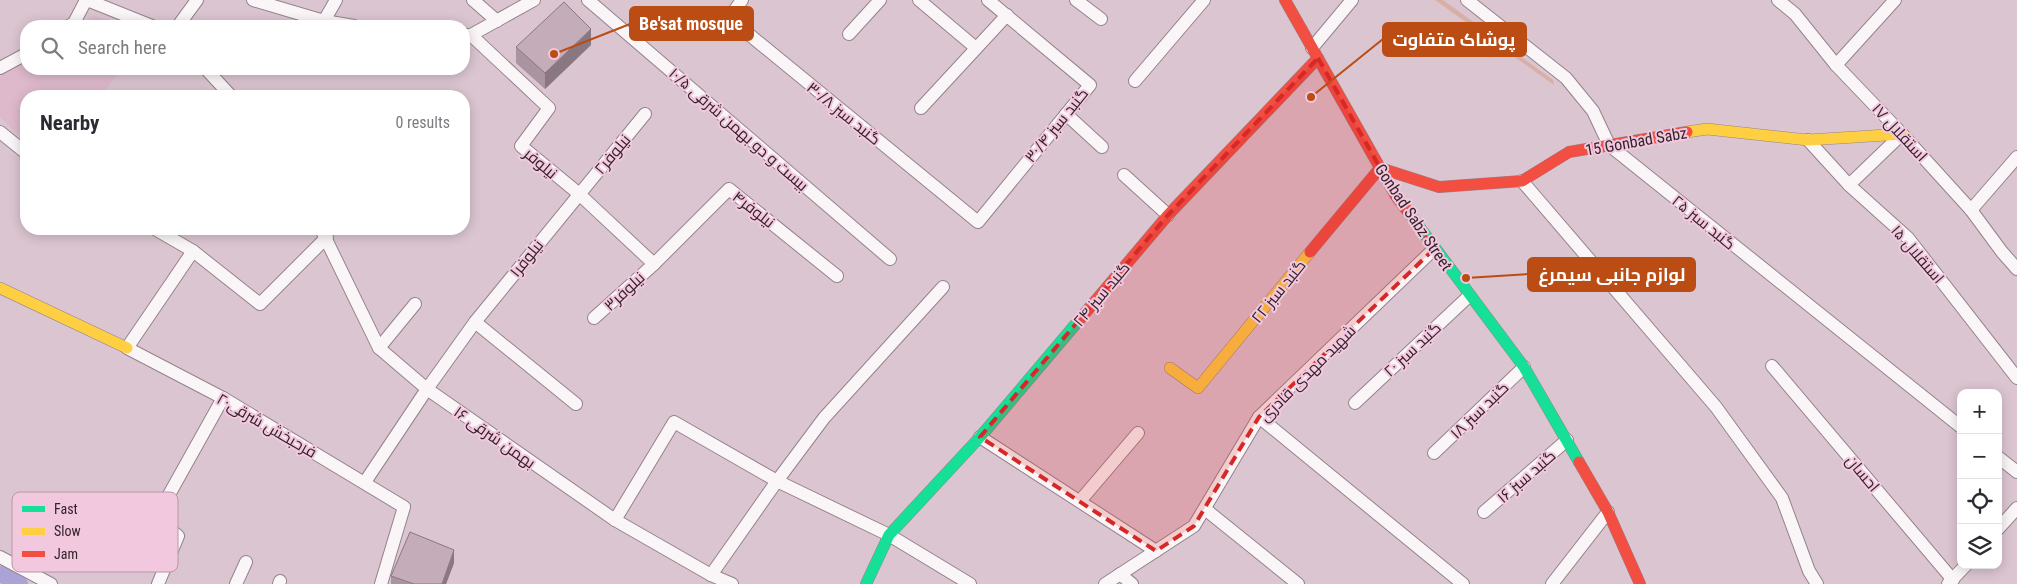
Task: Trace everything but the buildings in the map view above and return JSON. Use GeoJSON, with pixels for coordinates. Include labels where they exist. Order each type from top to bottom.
{"type":"FeatureCollection","features":[{"type":"Feature","properties":{"kind":"street"},"geometry":{"type":"LineString","coordinates":[[76,20],[86,0],[137,20]]}},
{"type":"Feature","properties":{"kind":"street"},"geometry":{"type":"LineString","coordinates":[[182,20],[197,0]]}},
{"type":"Feature","properties":{"kind":"street"},"geometry":{"type":"LineString","coordinates":[[253,0],[321,20]]}},
{"type":"Feature","properties":{"kind":"street"},"geometry":{"type":"LineString","coordinates":[[325,20],[336,0]]}},
{"type":"Feature","properties":{"kind":"street"},"geometry":{"type":"LineString","coordinates":[[473,0],[497,21]]}},
{"type":"Feature","properties":{"kind":"street"},"geometry":{"type":"LineString","coordinates":[[470,34],[534,0]]}},
{"type":"Feature","properties":{"kind":"street","name":"بیست و دو بهمن شرقی ۱۰/۵"},"geometry":{"type":"LineString","coordinates":[[588,0],[890,259]]}},
{"type":"Feature","properties":{"kind":"street","name":"گنبد سبز ۳۰/۸"},"geometry":{"type":"LineString","coordinates":[[742,0],[728,18],[978,222]]}},
{"type":"Feature","properties":{"kind":"street"},"geometry":{"type":"LineString","coordinates":[[849,34],[880,0]]}},
{"type":"Feature","properties":{"kind":"street"},"geometry":{"type":"LineString","coordinates":[[918,0],[976,48]]}},
{"type":"Feature","properties":{"kind":"street","name":"گنبد سبز ۳۰/۴"},"geometry":{"type":"LineString","coordinates":[[978,222],[1090,85],[988,0]]}},
{"type":"Feature","properties":{"kind":"street"},"geometry":{"type":"LineString","coordinates":[[1076,0],[1100,19]]}},
{"type":"Feature","properties":{"kind":"street"},"geometry":{"type":"LineString","coordinates":[[1135,81],[1204,0]]}},
{"type":"Feature","properties":{"kind":"street","name":"Gonbad Sabz Street"},"geometry":{"type":"LineString","coordinates":[[1285,0],[1396,196],[1524,367],[1608,512],[1640,584]]}},
{"type":"Feature","properties":{"kind":"street"},"geometry":{"type":"LineString","coordinates":[[1315,53],[1352,0]]}},
{"type":"Feature","properties":{"kind":"street","name":"گنبد سبز ۲۵"},"geometry":{"type":"LineString","coordinates":[[1467,0],[1566,78],[1593,111],[1609,145],[1957,424]]}},
{"type":"Feature","properties":{"kind":"street","name":"استقلال ۱۷"},"geometry":{"type":"LineString","coordinates":[[1778,0],[1796,14],[1836,65],[1972,210],[2002,252],[2017,269]]}},
{"type":"Feature","properties":{"kind":"street"},"geometry":{"type":"LineString","coordinates":[[1836,65],[1895,0]]}},
{"type":"Feature","properties":{"kind":"street"},"geometry":{"type":"LineString","coordinates":[[921,108],[1006,15]]}},
{"type":"Feature","properties":{"kind":"street","name":"نیلوفر"},"geometry":{"type":"LineString","coordinates":[[470,38],[549,108],[521,146],[578,194],[654,264]]}},
{"type":"Feature","properties":{"kind":"street","name":"گنبد سبز ۲۴"},"geometry":{"type":"LineString","coordinates":[[866,581],[889,536],[980,437],[1168,215],[1315,53]]}},
{"type":"Feature","properties":{"kind":"street"},"geometry":{"type":"LineString","coordinates":[[0,68],[20,57]]}},
{"type":"Feature","properties":{"kind":"street"},"geometry":{"type":"LineString","coordinates":[[212,75],[225,90]]}},
{"type":"Feature","properties":{"kind":"street","name":"نیلوفر۲"},"geometry":{"type":"LineString","coordinates":[[578,194],[645,114]]}},
{"type":"Feature","properties":{"kind":"street"},"geometry":{"type":"LineString","coordinates":[[1066,114],[1102,147]]}},
{"type":"Feature","properties":{"kind":"street","name":"15 Gonbad Sabz"},"geometry":{"type":"LineString","coordinates":[[1380,168],[1438,187],[1522,181],[1569,152],[1707,129],[1808,140],[1902,134]]}},
{"type":"Feature","properties":{"kind":"street"},"geometry":{"type":"LineString","coordinates":[[0,132],[20,148]]}},
{"type":"Feature","properties":{"kind":"street"},"geometry":{"type":"LineString","coordinates":[[1849,185],[1902,134]]}},
{"type":"Feature","properties":{"kind":"street","name":"استقلال ۱۵"},"geometry":{"type":"LineString","coordinates":[[1808,140],[1849,185],[1908,238],[2017,378]]}},
{"type":"Feature","properties":{"kind":"street"},"geometry":{"type":"LineString","coordinates":[[1972,210],[2017,157]]}},
{"type":"Feature","properties":{"kind":"street","name":"گنبد سبز ۲۲"},"geometry":{"type":"LineString","coordinates":[[1170,368],[1198,388],[1380,168]]}},
{"type":"Feature","properties":{"kind":"street"},"geometry":{"type":"LineString","coordinates":[[1124,174],[1168,215]]}},
{"type":"Feature","properties":{"kind":"street"},"geometry":{"type":"LineString","coordinates":[[1522,181],[1722,415],[1782,498],[1809,570],[1817,584]]}},
{"type":"Feature","properties":{"kind":"street","name":"نیلوفر۴"},"geometry":{"type":"LineString","coordinates":[[654,264],[729,189],[837,276]]}},
{"type":"Feature","properties":{"kind":"street","name":"نیلوفر۱"},"geometry":{"type":"LineString","coordinates":[[365,482],[427,389],[475,322],[578,194]]}},
{"type":"Feature","properties":{"kind":"street"},"geometry":{"type":"LineString","coordinates":[[165,235],[193,251],[260,304],[322,235]]}},
{"type":"Feature","properties":{"kind":"street","name":"بهمن شرقی ۱۶"},"geometry":{"type":"LineString","coordinates":[[325,235],[379,348],[427,389],[615,520],[712,575],[732,584]]}},
{"type":"Feature","properties":{"kind":"street","name":"شهید مهدی قادری"},"geometry":{"type":"LineString","coordinates":[[1105,584],[1194,526],[1259,417],[1434,249]]}},
{"type":"Feature","properties":{"kind":"street"},"geometry":{"type":"LineString","coordinates":[[127,348],[193,251]]}},
{"type":"Feature","properties":{"kind":"street","name":"نیلوفر۳"},"geometry":{"type":"LineString","coordinates":[[594,318],[654,264]]}},
{"type":"Feature","properties":{"kind":"street"},"geometry":{"type":"LineString","coordinates":[[712,575],[777,481],[824,418],[943,287]]}},
{"type":"Feature","properties":{"kind":"street","name":"فرحبخش شرقی۲۰"},"geometry":{"type":"LineString","coordinates":[[0,288],[127,348],[223,398],[365,482],[404,508],[381,584]]}},
{"type":"Feature","properties":{"kind":"street","name":"گنبد سبز ۲۰"},"geometry":{"type":"LineString","coordinates":[[1355,403],[1469,296]]}},
{"type":"Feature","properties":{"kind":"street"},"geometry":{"type":"LineString","coordinates":[[379,348],[416,304]]}},
{"type":"Feature","properties":{"kind":"street"},"geometry":{"type":"LineString","coordinates":[[475,322],[576,404]]}},
{"type":"Feature","properties":{"kind":"street","name":"احسان"},"geometry":{"type":"LineString","coordinates":[[1772,366],[1951,582]]}},
{"type":"Feature","properties":{"kind":"street","name":"گنبد سبز ۱۸"},"geometry":{"type":"LineString","coordinates":[[1434,453],[1524,367]]}},
{"type":"Feature","properties":{"kind":"street"},"geometry":{"type":"LineString","coordinates":[[171,492],[223,398]]}},
{"type":"Feature","properties":{"kind":"street"},"geometry":{"type":"LineString","coordinates":[[1259,417],[1463,584]]}},
{"type":"Feature","properties":{"kind":"street"},"geometry":{"type":"LineString","coordinates":[[615,520],[674,422],[777,481],[889,536],[970,584]]}},
{"type":"Feature","properties":{"kind":"street"},"geometry":{"type":"LineString","coordinates":[[1080,501],[1138,433]]}},
{"type":"Feature","properties":{"kind":"street"},"geometry":{"type":"LineString","coordinates":[[980,437],[1156,550]]}},
{"type":"Feature","properties":{"kind":"street","name":"گنبد سبز ۱۶"},"geometry":{"type":"LineString","coordinates":[[1484,512],[1567,440]]}},
{"type":"Feature","properties":{"kind":"street"},"geometry":{"type":"LineString","coordinates":[[2002,460],[2017,472]]}},
{"type":"Feature","properties":{"kind":"street"},"geometry":{"type":"LineString","coordinates":[[1205,508],[1298,584]]}},
{"type":"Feature","properties":{"kind":"street"},"geometry":{"type":"LineString","coordinates":[[2002,525],[2017,508]]}},
{"type":"Feature","properties":{"kind":"street"},"geometry":{"type":"LineString","coordinates":[[1552,584],[1608,512]]}},
{"type":"Feature","properties":{"kind":"street"},"geometry":{"type":"LineString","coordinates":[[0,557],[12,563]]}},
{"type":"Feature","properties":{"kind":"street"},"geometry":{"type":"LineString","coordinates":[[236,584],[246,562]]}},
{"type":"Feature","properties":{"kind":"street"},"geometry":{"type":"LineString","coordinates":[[1951,582],[1962,569]]}},
{"type":"Feature","properties":{"kind":"street"},"geometry":{"type":"LineString","coordinates":[[28,572],[51,584]]}},
{"type":"Feature","properties":{"kind":"street"},"geometry":{"type":"LineString","coordinates":[[158,584],[163,572]]}},
{"type":"Feature","properties":{"kind":"street"},"geometry":{"type":"LineString","coordinates":[[1120,574],[1132,584]]}},
{"type":"Feature","properties":{"kind":"highlighted area"},"geometry":{"type":"Polygon","coordinates":[[[1318,58],[1396,196],[1434,249],[1259,417],[1194,526],[1156,551],[980,437],[1168,215],[1318,58]]]}},
{"type":"Feature","properties":{"kind":"shaded area"},"geometry":{"type":"Polygon","coordinates":[[[1435,0],[1443,0],[1553,80],[1554,85],[1435,0]]]}},
{"type":"Feature","properties":{"kind":"shaded area"},"geometry":{"type":"Polygon","coordinates":[[[94,16],[110,20],[88,20],[94,16]]]}},
{"type":"Feature","properties":{"kind":"shaded area"},"geometry":{"type":"Polygon","coordinates":[[[20,63],[20,75],[117,75],[105,90],[20,90],[20,137],[0,117],[0,76],[20,63]]]}},
{"type":"Feature","properties":{"kind":"waterway"},"geometry":{"type":"LineString","coordinates":[[0,574],[20,584]]}},
{"type":"Feature","properties":{"kind":"traffic: fast"},"geometry":{"type":"LineString","coordinates":[[1409,213],[1524,367],[1579,462]]}},
{"type":"Feature","properties":{"kind":"traffic: fast"},"geometry":{"type":"LineString","coordinates":[[866,584],[889,535],[980,437],[1080,319]]}},
{"type":"Feature","properties":{"kind":"traffic: slow"},"geometry":{"type":"LineString","coordinates":[[1687,132],[1707,129],[1808,140],[1902,134]]}},
{"type":"Feature","properties":{"kind":"traffic: slow"},"geometry":{"type":"LineString","coordinates":[[1170,368],[1198,388],[1310,252]]}},
{"type":"Feature","properties":{"kind":"traffic: slow"},"geometry":{"type":"LineString","coordinates":[[0,288],[127,348]]}},
{"type":"Feature","properties":{"kind":"traffic: jam"},"geometry":{"type":"LineString","coordinates":[[1285,0],[1396,196],[1409,213]]}},
{"type":"Feature","properties":{"kind":"traffic: jam"},"geometry":{"type":"LineString","coordinates":[[1080,319],[1168,215],[1318,58]]}},
{"type":"Feature","properties":{"kind":"traffic: jam"},"geometry":{"type":"LineString","coordinates":[[1310,252],[1380,168],[1439,187],[1522,181],[1569,152],[1687,132]]}},
{"type":"Feature","properties":{"kind":"traffic: jam"},"geometry":{"type":"LineString","coordinates":[[1579,462],[1608,512],[1640,584]]}},
{"type":"Feature","properties":{"kind":"place","name":"Be'sat mosque"},"geometry":{"type":"Point","coordinates":[554,54]}},
{"type":"Feature","properties":{"kind":"place","name":"پوشاک متفاوت"},"geometry":{"type":"Point","coordinates":[1311,97]}},
{"type":"Feature","properties":{"kind":"place","name":"لوازم جانبی سیمرغ"},"geometry":{"type":"Point","coordinates":[1466,278]}}]}
